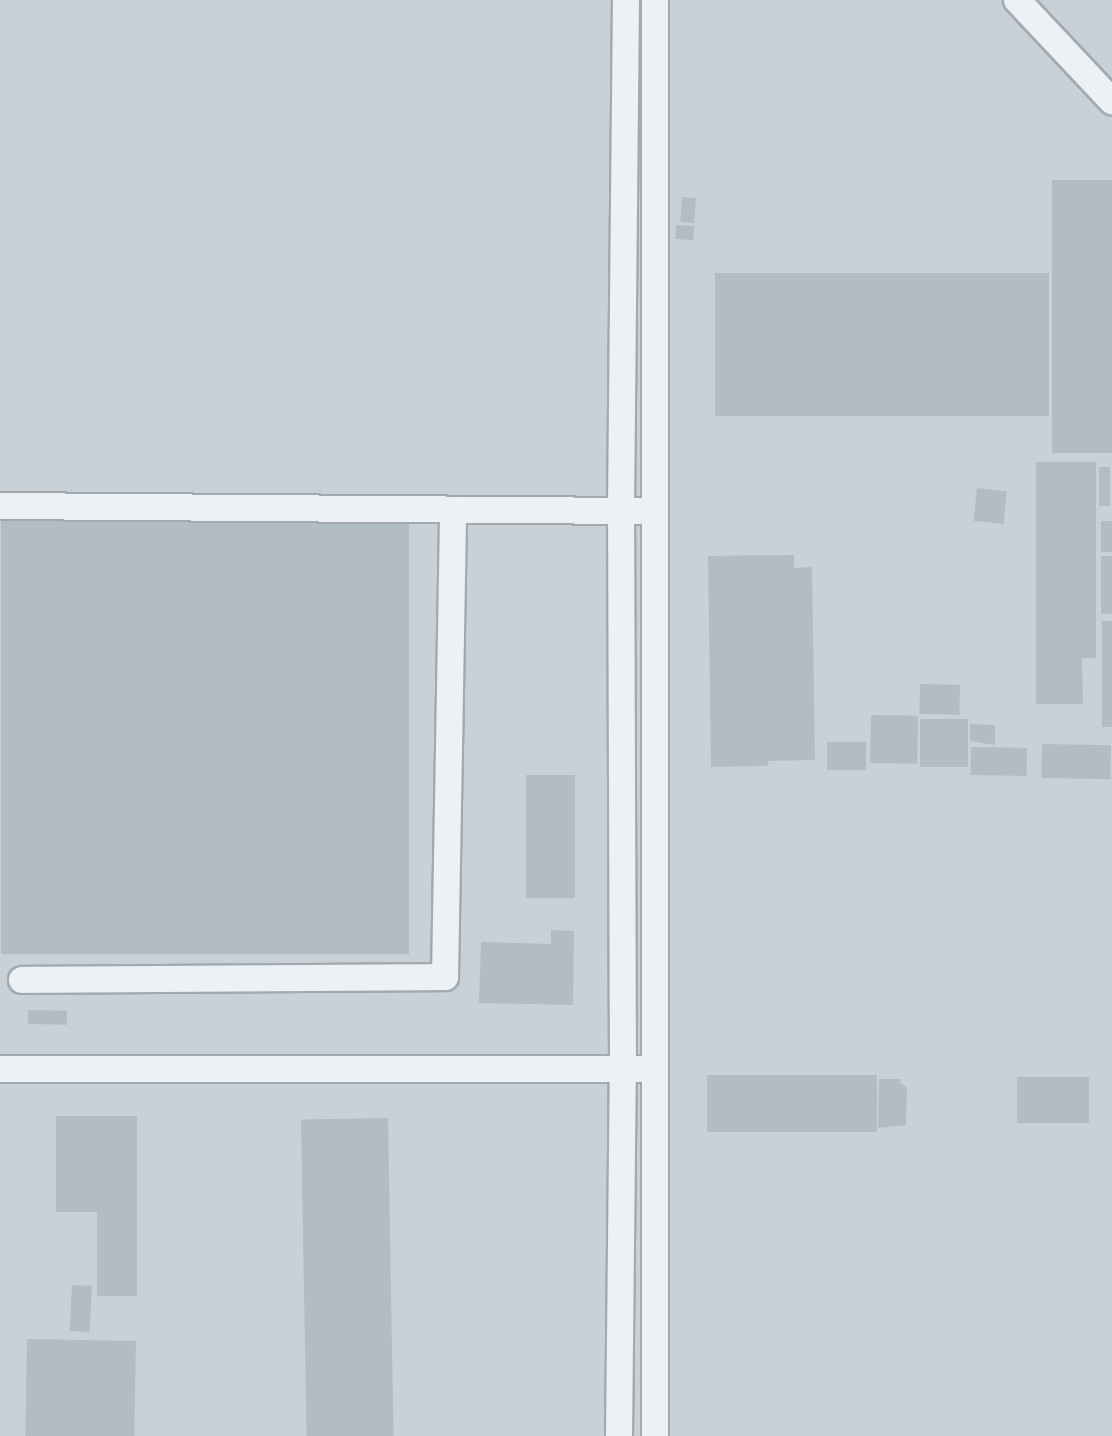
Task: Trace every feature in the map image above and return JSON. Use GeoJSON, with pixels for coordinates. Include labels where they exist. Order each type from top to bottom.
{"type":"FeatureCollection","features":[{"type":"Feature","properties":{"kind":"lane"},"geometry":{"type":"LineString","coordinates":[[619,1436],[623,1069],[621,509],[626,0]]}},
{"type":"Feature","properties":{"kind":"lane"},"geometry":{"type":"LineString","coordinates":[[654,0],[654,1436]]}},
{"type":"Feature","properties":{"kind":"lane"},"geometry":{"type":"LineString","coordinates":[[1017,0],[1112,101]]}},
{"type":"Feature","properties":{"kind":"lane"},"geometry":{"type":"LineString","coordinates":[[0,506],[453,512],[621,509],[654,512]]}},
{"type":"Feature","properties":{"kind":"lane"},"geometry":{"type":"LineString","coordinates":[[22,980],[445,977],[453,512]]}},
{"type":"Feature","properties":{"kind":"lane"},"geometry":{"type":"LineString","coordinates":[[0,1069],[654,1069]]}},
{"type":"Feature","properties":{"kind":"shaded area"},"geometry":{"type":"Polygon","coordinates":[[[0,0],[1112,0],[1112,1436],[0,1436],[0,0]]]}},
{"type":"Feature","properties":{"kind":"building"},"geometry":{"type":"Polygon","coordinates":[[[1052,180],[1112,180],[1112,453],[1052,453],[1052,180]]]}},
{"type":"Feature","properties":{"kind":"building"},"geometry":{"type":"Polygon","coordinates":[[[682,197],[696,198],[694,223],[680,222],[682,197]]]}},
{"type":"Feature","properties":{"kind":"building"},"geometry":{"type":"Polygon","coordinates":[[[676,225],[694,226],[693,240],[675,239],[676,225]]]}},
{"type":"Feature","properties":{"kind":"building"},"geometry":{"type":"Polygon","coordinates":[[[715,273],[1049,273],[1049,416],[715,416],[715,273]]]}},
{"type":"Feature","properties":{"kind":"building"},"geometry":{"type":"Polygon","coordinates":[[[1036,462],[1096,462],[1096,658],[1082,658],[1083,704],[1036,704],[1036,462]]]}},
{"type":"Feature","properties":{"kind":"building"},"geometry":{"type":"Polygon","coordinates":[[[1099,467],[1110,467],[1110,506],[1099,506],[1099,467]]]}},
{"type":"Feature","properties":{"kind":"building"},"geometry":{"type":"Polygon","coordinates":[[[977,488],[1007,491],[1003,524],[974,521],[977,488]]]}},
{"type":"Feature","properties":{"kind":"building"},"geometry":{"type":"Polygon","coordinates":[[[1,520],[409,520],[409,954],[1,954],[1,520]]]}},
{"type":"Feature","properties":{"kind":"building"},"geometry":{"type":"Polygon","coordinates":[[[1101,521],[1112,521],[1112,552],[1101,552],[1101,521]]]}},
{"type":"Feature","properties":{"kind":"building"},"geometry":{"type":"Polygon","coordinates":[[[794,555],[794,568],[812,567],[815,760],[768,761],[768,766],[711,767],[708,556],[794,555]]]}},
{"type":"Feature","properties":{"kind":"building"},"geometry":{"type":"Polygon","coordinates":[[[1101,556],[1112,556],[1112,614],[1101,614],[1101,556]]]}},
{"type":"Feature","properties":{"kind":"building"},"geometry":{"type":"Polygon","coordinates":[[[1102,621],[1112,621],[1112,727],[1102,727],[1102,621]]]}},
{"type":"Feature","properties":{"kind":"building"},"geometry":{"type":"Polygon","coordinates":[[[920,684],[960,685],[959,715],[919,714],[920,684]]]}},
{"type":"Feature","properties":{"kind":"building"},"geometry":{"type":"Polygon","coordinates":[[[871,715],[918,716],[917,764],[870,763],[871,715]]]}},
{"type":"Feature","properties":{"kind":"building"},"geometry":{"type":"Polygon","coordinates":[[[920,719],[968,719],[968,767],[920,767],[920,719]]]}},
{"type":"Feature","properties":{"kind":"building"},"geometry":{"type":"Polygon","coordinates":[[[970,724],[995,725],[995,745],[970,741],[970,724]]]}},
{"type":"Feature","properties":{"kind":"building"},"geometry":{"type":"Polygon","coordinates":[[[827,742],[866,742],[866,770],[827,770],[827,742]]]}},
{"type":"Feature","properties":{"kind":"building"},"geometry":{"type":"Polygon","coordinates":[[[1042,744],[1111,745],[1110,779],[1041,778],[1042,744]]]}},
{"type":"Feature","properties":{"kind":"building"},"geometry":{"type":"Polygon","coordinates":[[[971,747],[1027,748],[1027,776],[971,775],[971,747]]]}},
{"type":"Feature","properties":{"kind":"building"},"geometry":{"type":"Polygon","coordinates":[[[526,775],[575,775],[575,898],[526,898],[526,775]]]}},
{"type":"Feature","properties":{"kind":"building"},"geometry":{"type":"Polygon","coordinates":[[[551,930],[574,931],[573,1005],[479,1003],[481,942],[551,944],[551,930]]]}},
{"type":"Feature","properties":{"kind":"building"},"geometry":{"type":"Polygon","coordinates":[[[28,1010],[67,1011],[67,1025],[28,1024],[28,1010]]]}},
{"type":"Feature","properties":{"kind":"building"},"geometry":{"type":"Polygon","coordinates":[[[707,1075],[877,1075],[877,1132],[707,1132],[707,1075]]]}},
{"type":"Feature","properties":{"kind":"building"},"geometry":{"type":"Polygon","coordinates":[[[1017,1077],[1089,1077],[1089,1123],[1017,1123],[1017,1077]]]}},
{"type":"Feature","properties":{"kind":"building"},"geometry":{"type":"Polygon","coordinates":[[[879,1079],[901,1079],[900,1083],[907,1087],[906,1125],[878,1128],[879,1079]]]}},
{"type":"Feature","properties":{"kind":"building"},"geometry":{"type":"Polygon","coordinates":[[[56,1116],[137,1116],[137,1296],[97,1296],[97,1212],[56,1212],[56,1116]]]}},
{"type":"Feature","properties":{"kind":"building"},"geometry":{"type":"Polygon","coordinates":[[[388,1118],[394,1436],[307,1436],[301,1120],[388,1118]]]}},
{"type":"Feature","properties":{"kind":"building"},"geometry":{"type":"Polygon","coordinates":[[[72,1285],[92,1286],[90,1332],[70,1331],[72,1285]]]}},
{"type":"Feature","properties":{"kind":"building"},"geometry":{"type":"Polygon","coordinates":[[[27,1339],[136,1341],[134,1436],[25,1436],[27,1339]]]}}]}
